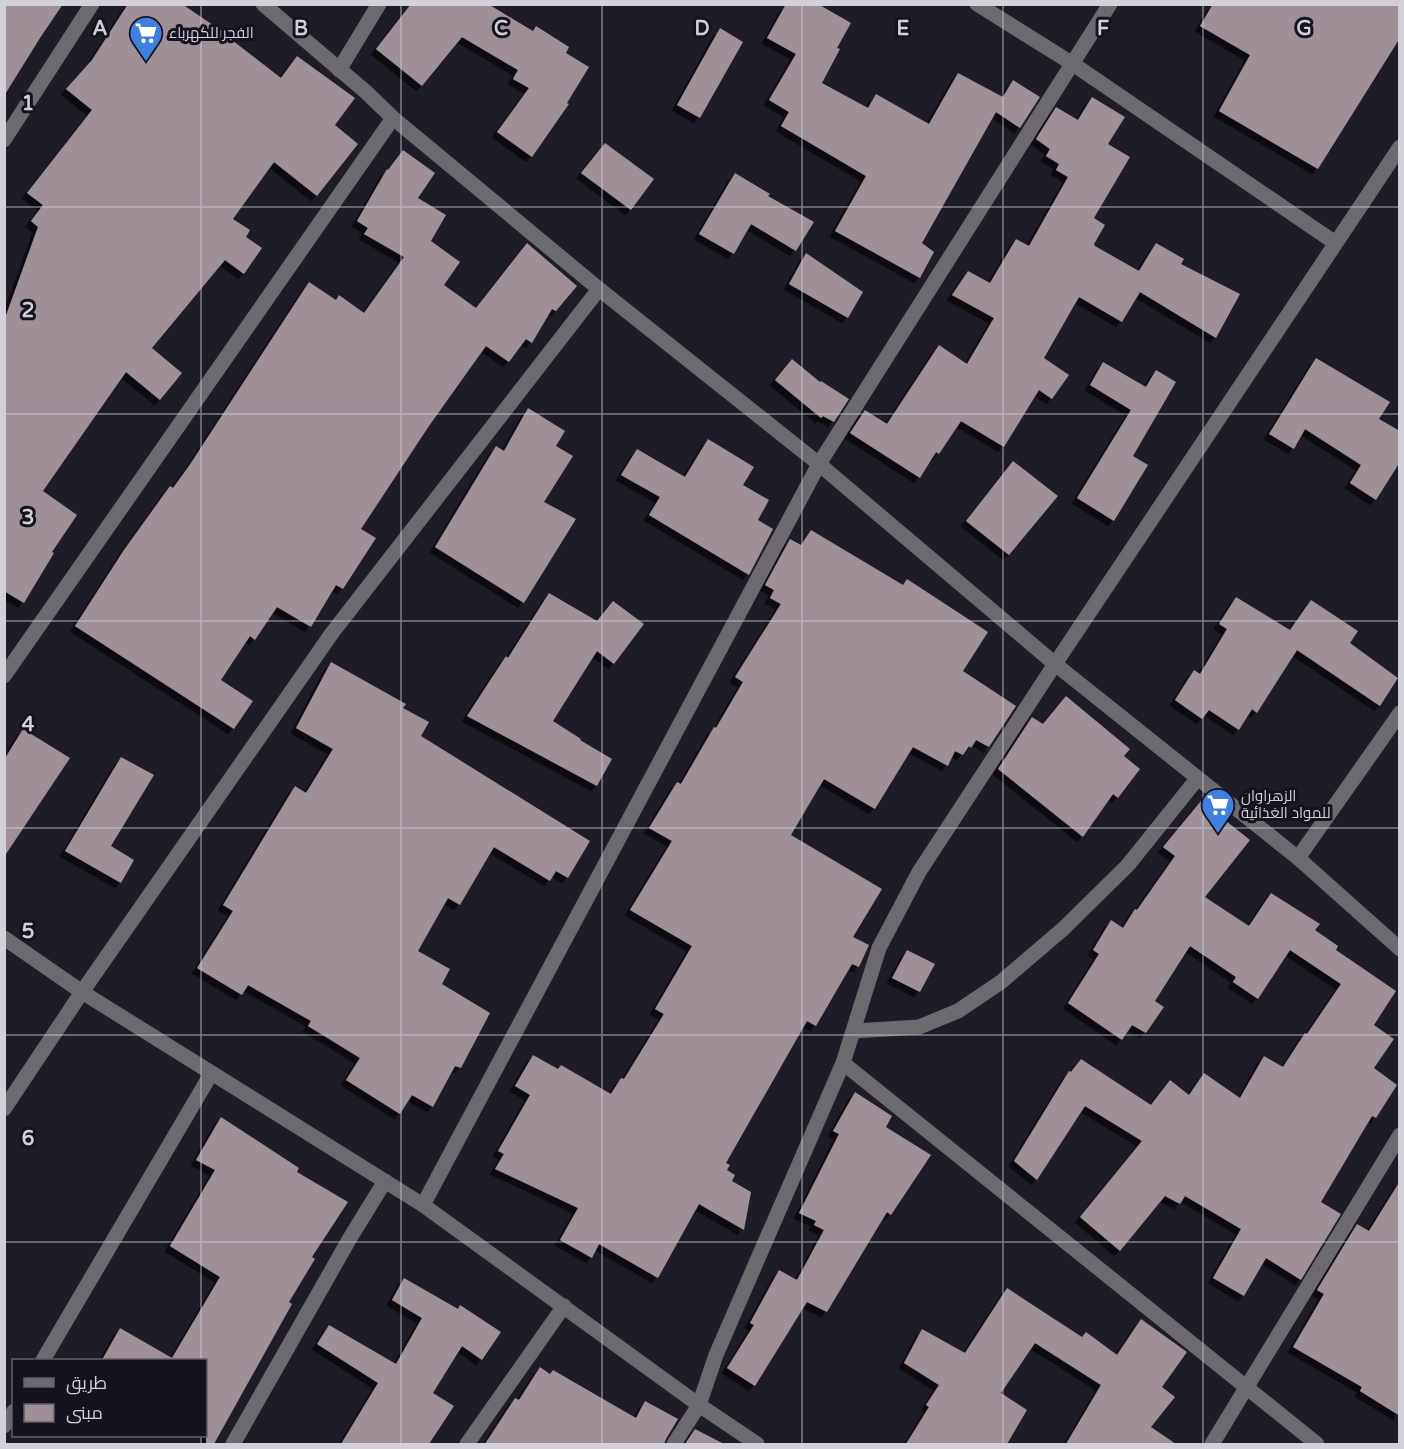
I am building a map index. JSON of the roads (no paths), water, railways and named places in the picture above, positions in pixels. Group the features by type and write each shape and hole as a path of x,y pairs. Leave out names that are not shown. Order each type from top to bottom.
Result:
{"street":[{"path":"4,140 92,4"},
{"path":"263,4 393,118 599,289 819,464 1054,664 1298,858 1400,949"},
{"path":"339,70 379,4"},
{"path":"977,4 1073,64 1334,242"},
{"path":"423,1205 819,464 1110,4"},
{"path":"4,676 393,118"},
{"path":"674,1444 699,1405 716,1355 843,1063 879,948 919,872 1054,664 1334,242 1400,147"},
{"path":"4,1109 82,992 332,633 599,289"},
{"path":"1298,858 1398,719"},
{"path":"854,1031 919,1027 958,1011 1001,982 1064,929 1128,865 1197,779"},
{"path":"4,938 82,992 423,1205 699,1405 757,1444"},
{"path":"843,1063 1317,1444"},
{"path":"44,1359 211,1074"},
{"path":"1212,1444 1395,1154 1400,1135"},
{"path":"233,1444 385,1180"},
{"path":"466,1444 564,1306"}],"place":[{"name":"الفجر للكهرباء","path":"146,62"},
{"name":"الزهراوان للمواد الغذائية","path":"1218,834"}]}
